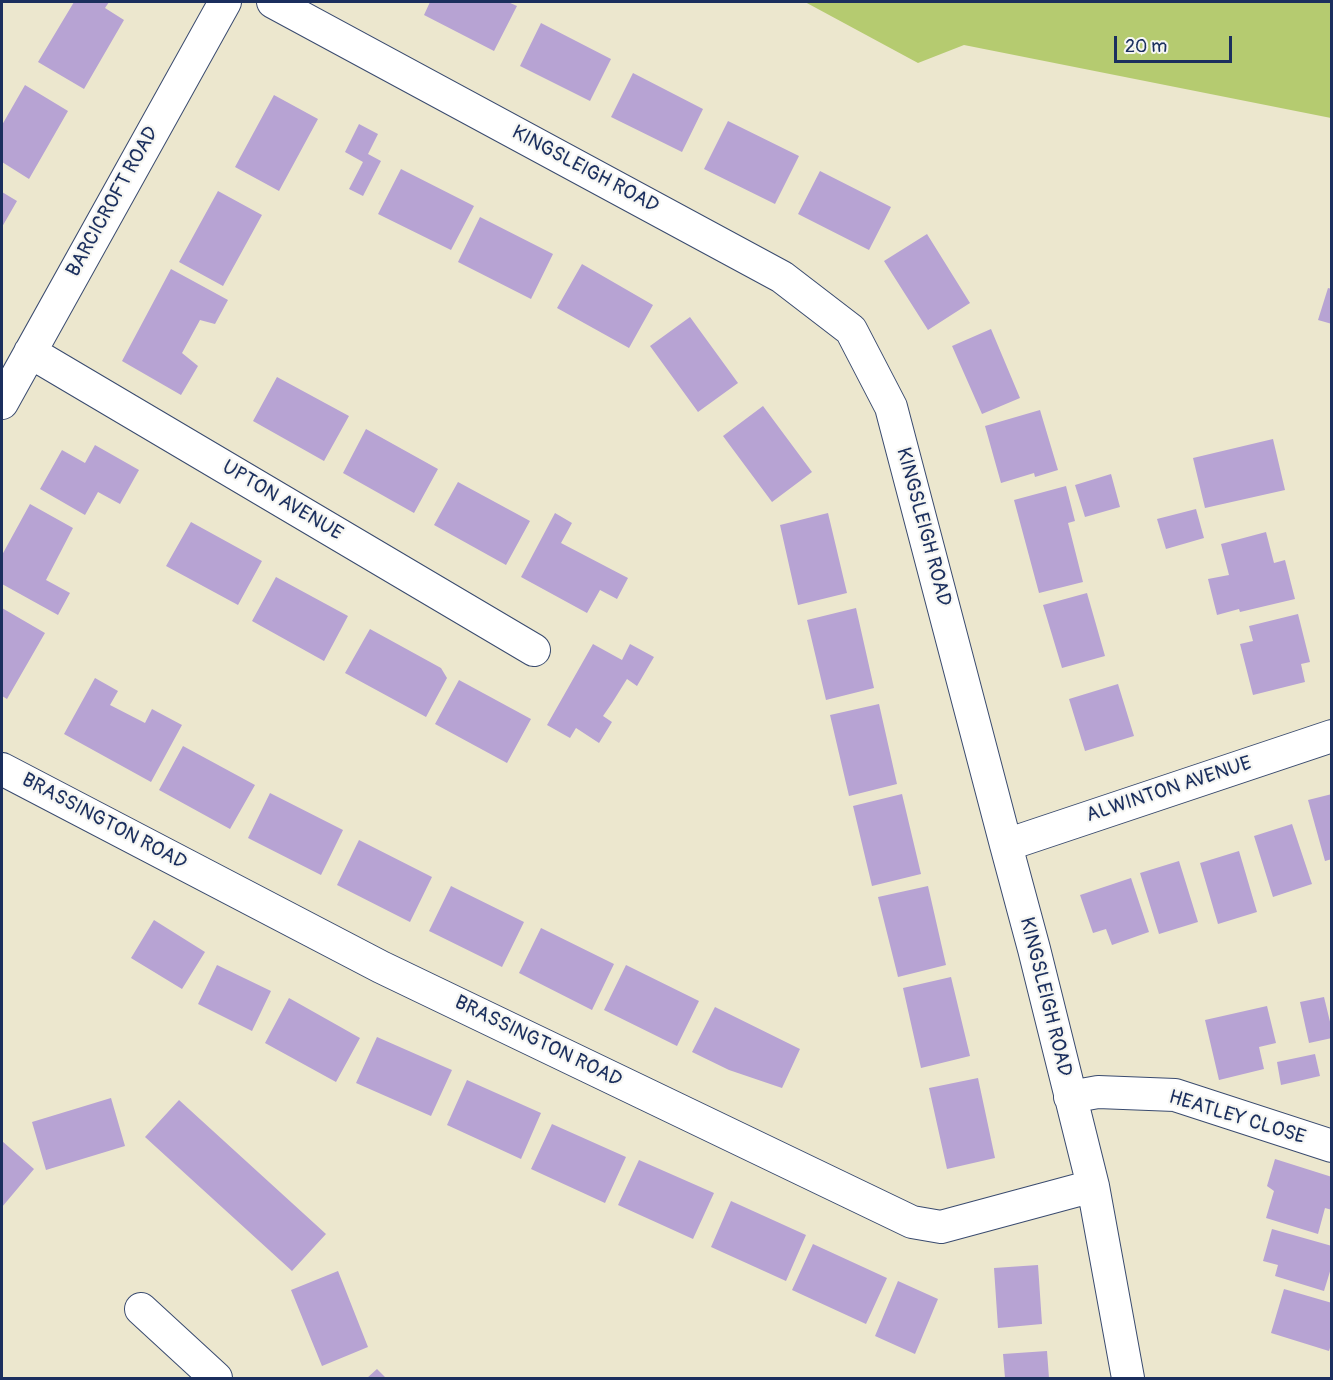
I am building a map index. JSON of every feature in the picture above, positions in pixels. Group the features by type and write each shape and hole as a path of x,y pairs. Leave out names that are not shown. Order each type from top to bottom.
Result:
{"street":[{"name":"BARCICROFT ROAD","path":"2,404 225,2"},
{"name":"KINGSLEIGH ROAD","path":"273,2 782,277 851,330 891,407 1034,949 1093,1186 1128,1378"},
{"name":"UPTON AVENUE","path":"30,352 534,650"},
{"name":"ALWINTON AVENUE","path":"1005,845 1332,736"},
{"name":"BRASSINGTON ROAD","path":"2,769 381,967 912,1222 941,1227 1093,1186"},
{"name":"HEATLEY CLOSE","path":"1070,1097 1098,1092 1175,1095 1332,1146"},
{"path":"141,1309 216,1378"}],"green space":[{"path":"805,2 1331,2 1331,118 964,45 918,63"}],"building":[{"path":"74,2 109,2 105,8 124,20 84,89 38,62"},
{"path":"430,2 508,2 517,6 494,51 424,15"},
{"path":"541,23 611,59 590,101 520,66"},
{"path":"633,73 703,109 682,152 611,117"},
{"path":"25,85 68,111 29,179 2,162 2,125"},
{"path":"274,95 318,119 279,191 235,167"},
{"path":"728,121 799,156 775,204 704,169"},
{"path":"359,124 378,134 368,154 381,161 363,196 349,189 363,162 345,152"},
{"path":"401,169 474,206 451,250 378,214"},
{"path":"820,171 891,207 869,250 798,214"},
{"path":"218,191 262,215 223,286 179,262"},
{"path":"2,192 17,201 2,227"},
{"path":"480,217 553,254 531,299 458,262"},
{"path":"927,234 970,303 928,330 884,261"},
{"path":"582,264 653,305 629,348 557,308"},
{"path":"171,269 228,300 215,324 200,320 182,353 198,366 181,395 122,361"},
{"path":"1328,288 1332,289 1332,324 1318,320"},
{"path":"690,317 738,383 698,412 650,346"},
{"path":"991,329 1020,398 982,414 952,346"},
{"path":"277,377 349,416 324,461 253,421"},
{"path":"763,406 812,472 772,502 723,436"},
{"path":"1040,410 1058,470 1035,477 1034,473 1001,483 985,426"},
{"path":"366,429 438,469 414,513 343,473"},
{"path":"1273,439 1285,490 1205,508 1193,458"},
{"path":"95,445 139,470 120,504 98,492 85,515 40,489 62,450 85,463"},
{"path":"1111,474 1120,507 1085,517 1075,485"},
{"path":"458,482 530,521 506,565 434,525"},
{"path":"1066,486 1075,521 1068,523 1083,582 1039,593 1014,500"},
{"path":"30,504 73,528 46,580 70,593 58,615 2,584 2,555"},
{"path":"1196,509 1204,538 1166,549 1157,519"},
{"path":"555,513 572,523 561,543 628,578 617,599 600,590 587,613 521,577"},
{"path":"828,513 847,593 798,605 780,525"},
{"path":"191,522 262,561 238,605 166,566"},
{"path":"1266,532 1274,563 1285,560 1295,599 1217,615 1208,579 1229,575 1221,544"},
{"path":"276,577 348,616 324,661 252,621"},
{"path":"1087,593 1105,656 1062,668 1043,605"},
{"path":"2,608 45,633 7,699 2,696"},
{"path":"856,608 874,688 826,700 807,620"},
{"path":"1298,614 1310,662 1301,664 1305,682 1253,695 1240,644 1253,641 1249,626"},
{"path":"370,629 441,668 447,678 426,717 345,673"},
{"path":"593,644 622,660 630,644 654,657 637,686 627,679 603,716 612,722 599,743 576,728 570,738 547,725"},
{"path":"95,678 118,691 110,705 145,723 152,709 182,725 151,782 64,734"},
{"path":"459,680 531,719 507,763 435,724"},
{"path":"1118,684 1134,736 1085,751 1069,699"},
{"path":"879,704 897,784 849,796 830,715"},
{"path":"183,746 255,785 230,829 159,790"},
{"path":"270,793 343,830 321,875 248,838"},
{"path":"902,794 921,874 872,886 853,806"},
{"path":"1332,794 1332,859 1325,861 1308,800"},
{"path":"1292,824 1312,884 1273,897 1254,836"},
{"path":"359,840 432,877 410,922 337,885"},
{"path":"1239,851 1257,912 1218,924 1200,863"},
{"path":"1179,861 1198,922 1159,934 1140,873"},
{"path":"1131,878 1149,932 1112,945 1106,929 1093,933 1080,895"},
{"path":"451,886 524,922 502,967 429,931"},
{"path":"928,886 946,965 898,977 878,897"},
{"path":"154,920 205,952 182,989 131,958"},
{"path":"541,928 614,964 592,1010 519,973"},
{"path":"217,965 271,991 252,1031 198,1004"},
{"path":"626,965 699,1001 677,1046 604,1010"},
{"path":"951,977 970,1056 921,1068 903,988"},
{"path":"1324,997 1332,1038 1309,1043 1300,1002"},
{"path":"289,998 360,1038 336,1082 265,1043"},
{"path":"1267,1006 1276,1043 1259,1047 1264,1069 1219,1080 1205,1020"},
{"path":"715,1007 800,1049 782,1088 729,1070 692,1052"},
{"path":"377,1037 452,1070 431,1116 356,1083"},
{"path":"1315,1054 1320,1076 1281,1085 1277,1062"},
{"path":"978,1078 995,1158 947,1169 929,1088"},
{"path":"467,1080 541,1113 521,1159 447,1125"},
{"path":"111,1098 125,1146 46,1170 32,1122"},
{"path":"179,1100 326,1234 292,1271 145,1137"},
{"path":"552,1124 626,1157 605,1203 531,1169"},
{"path":"2,1141 34,1169 2,1207"},
{"path":"1275,1159 1332,1177 1332,1210 1325,1208 1318,1234 1266,1218 1274,1191 1267,1186"},
{"path":"639,1160 714,1193 693,1239 618,1205"},
{"path":"731,1201 806,1235 786,1281 711,1247"},
{"path":"1272,1229 1332,1246 1332,1265 1324,1291 1275,1276 1278,1265 1263,1261"},
{"path":"813,1244 887,1278 866,1324 792,1290"},
{"path":"1038,1265 1042,1324 998,1328 994,1268"},
{"path":"338,1271 368,1347 322,1366 291,1290"},
{"path":"898,1281 938,1299 915,1354 875,1336"},
{"path":"1284,1289 1332,1303 1332,1341 1329,1351 1271,1333"},
{"path":"1047,1351 1049,1378 1005,1378 1003,1354"},
{"path":"377,1369 386,1378 367,1378"}]}
